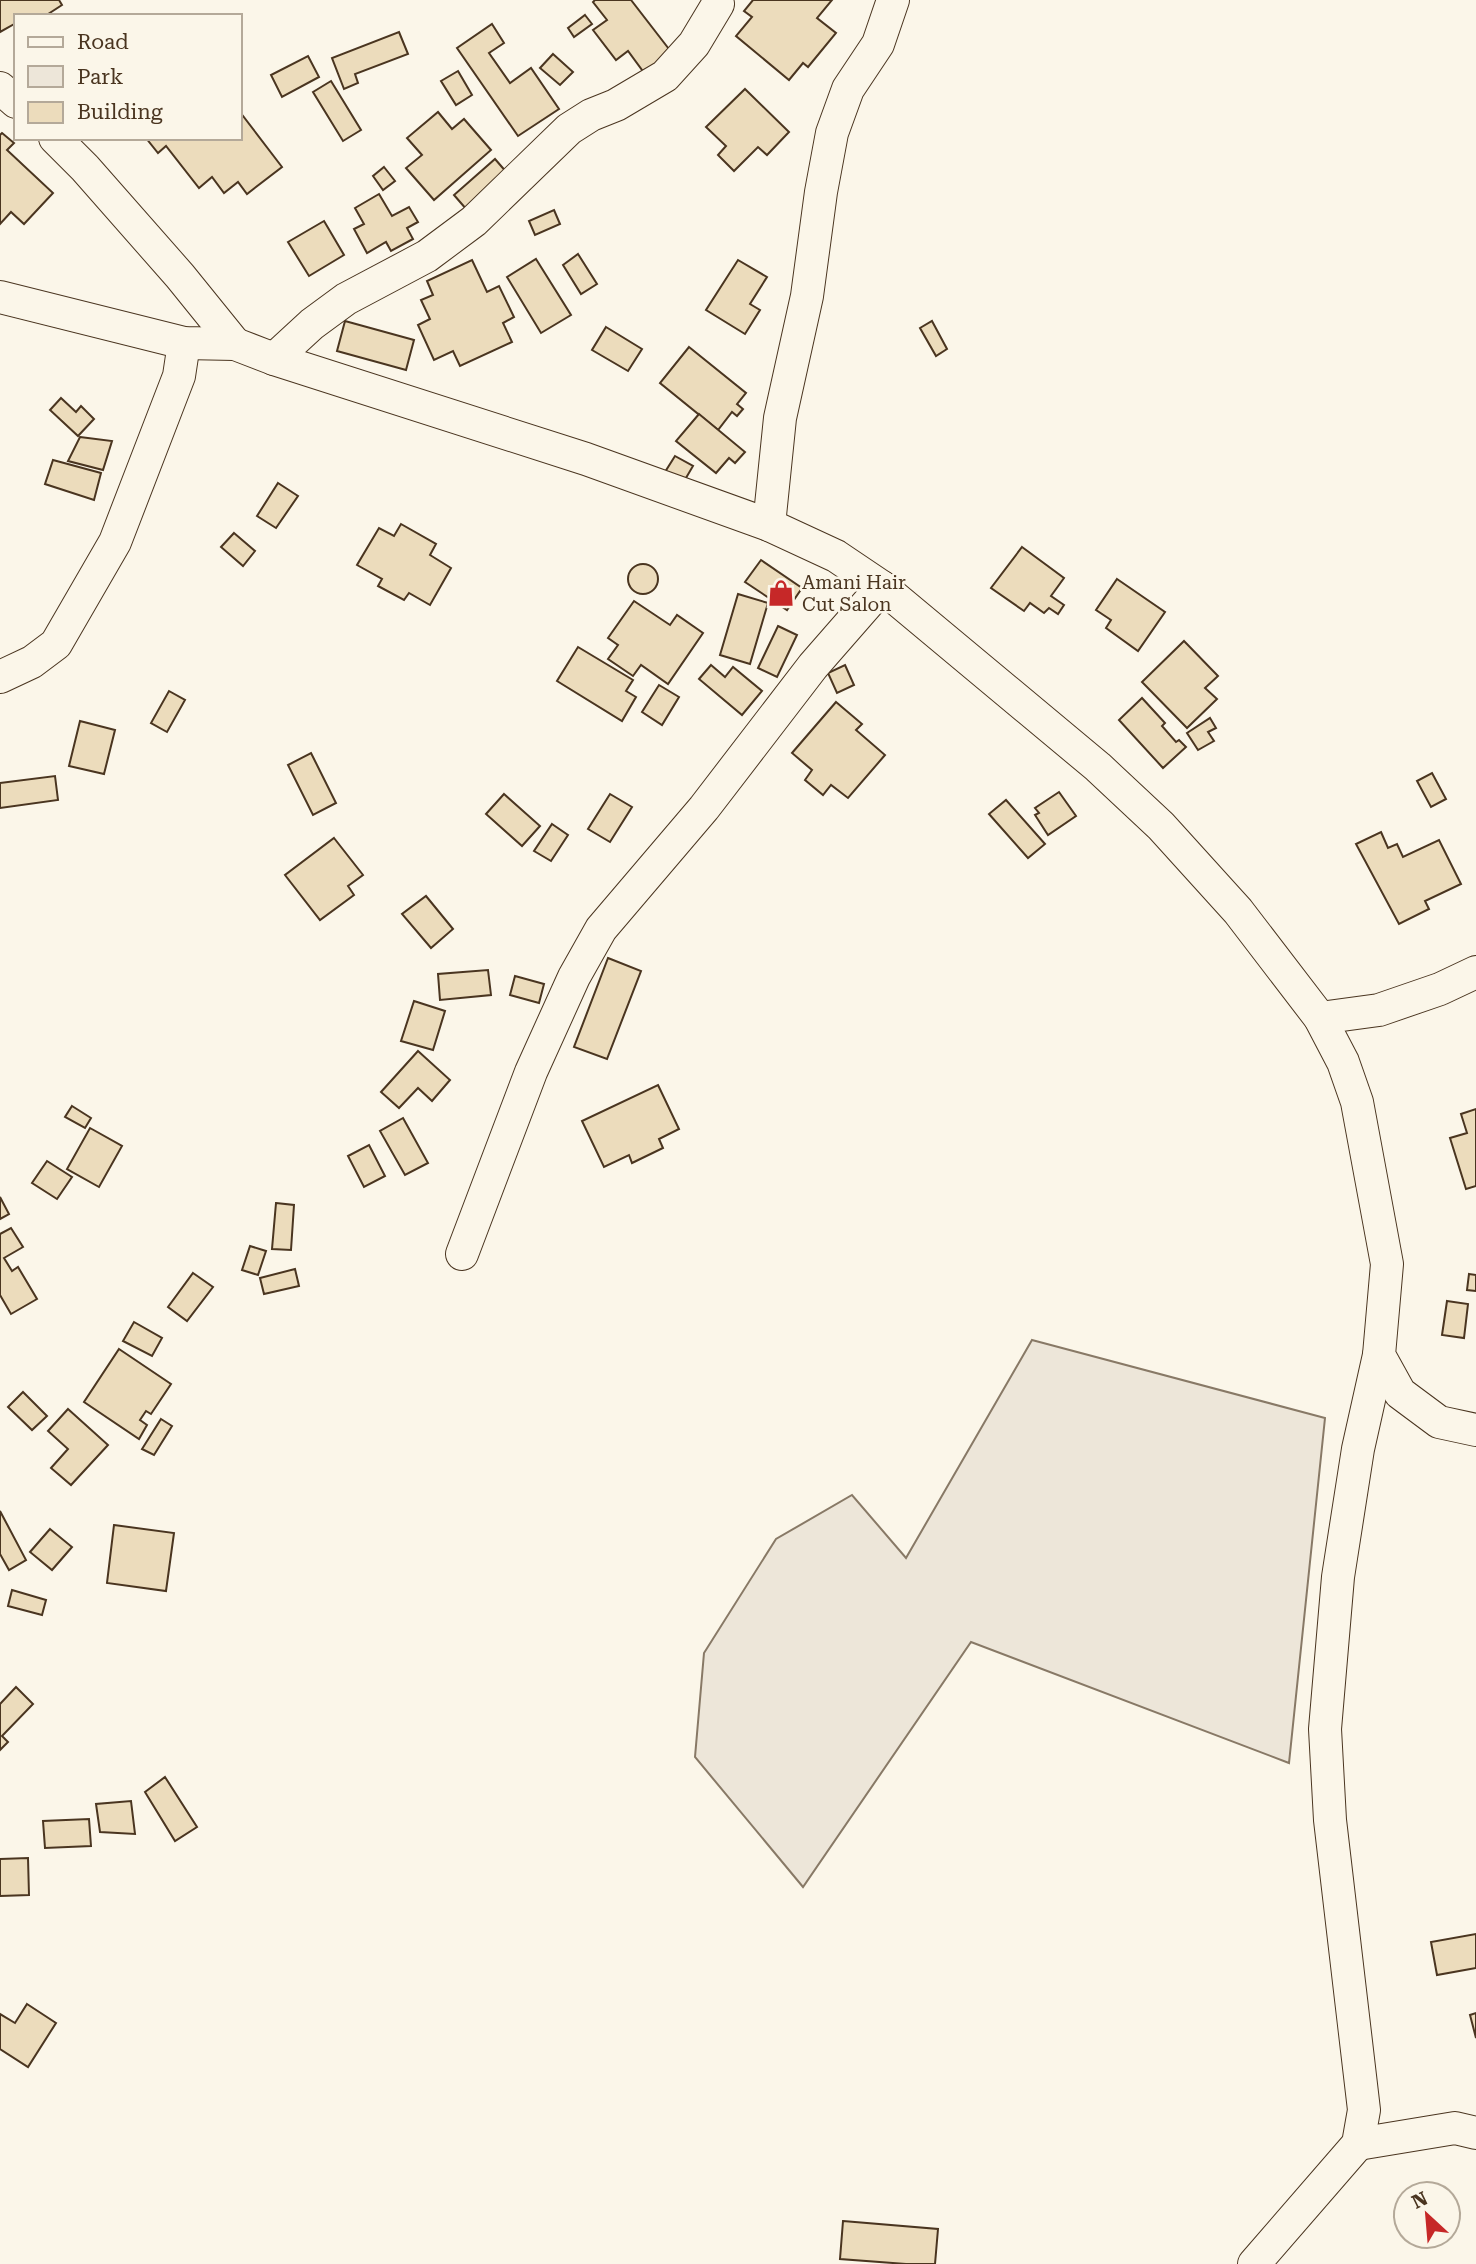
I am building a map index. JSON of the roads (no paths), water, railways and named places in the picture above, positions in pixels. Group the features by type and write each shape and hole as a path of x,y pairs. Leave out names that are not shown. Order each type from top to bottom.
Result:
{"street":[{"path":"769,525 780,418 807,296 832,133 848,89 878,44 893,0"},
{"path":"274,359 312,324 346,299 427,256 474,221 569,129 591,114 616,104 665,76 695,44 718,4"},
{"path":"0,88 14,100"},
{"path":"57,140 180,276 235,344"},
{"path":"0,298 184,343 235,344 274,359 586,459 769,525 836,556 882,587 1098,767 1161,826 1238,911 1320,1018 1343,1062 1357,1102 1387,1264 1379,1355 1357,1449 1338,1577 1325,1729 1330,1821 1364,2110 1358,2144 1254,2264"},
{"path":"0,677 32,662 56,644 115,542 180,376 184,343"},
{"path":"462,1254 531,1072 574,976 601,929 695,818 813,666 882,587"},
{"path":"1320,1018 1379,1010 1440,989 1476,972"},
{"path":"1379,1355 1400,1393 1439,1422 1476,1430"},
{"path":"1358,2144 1455,2128 1476,2133"}],"place":[{"name":"Amani Hair Cut Salon","path":"781,593"}]}
